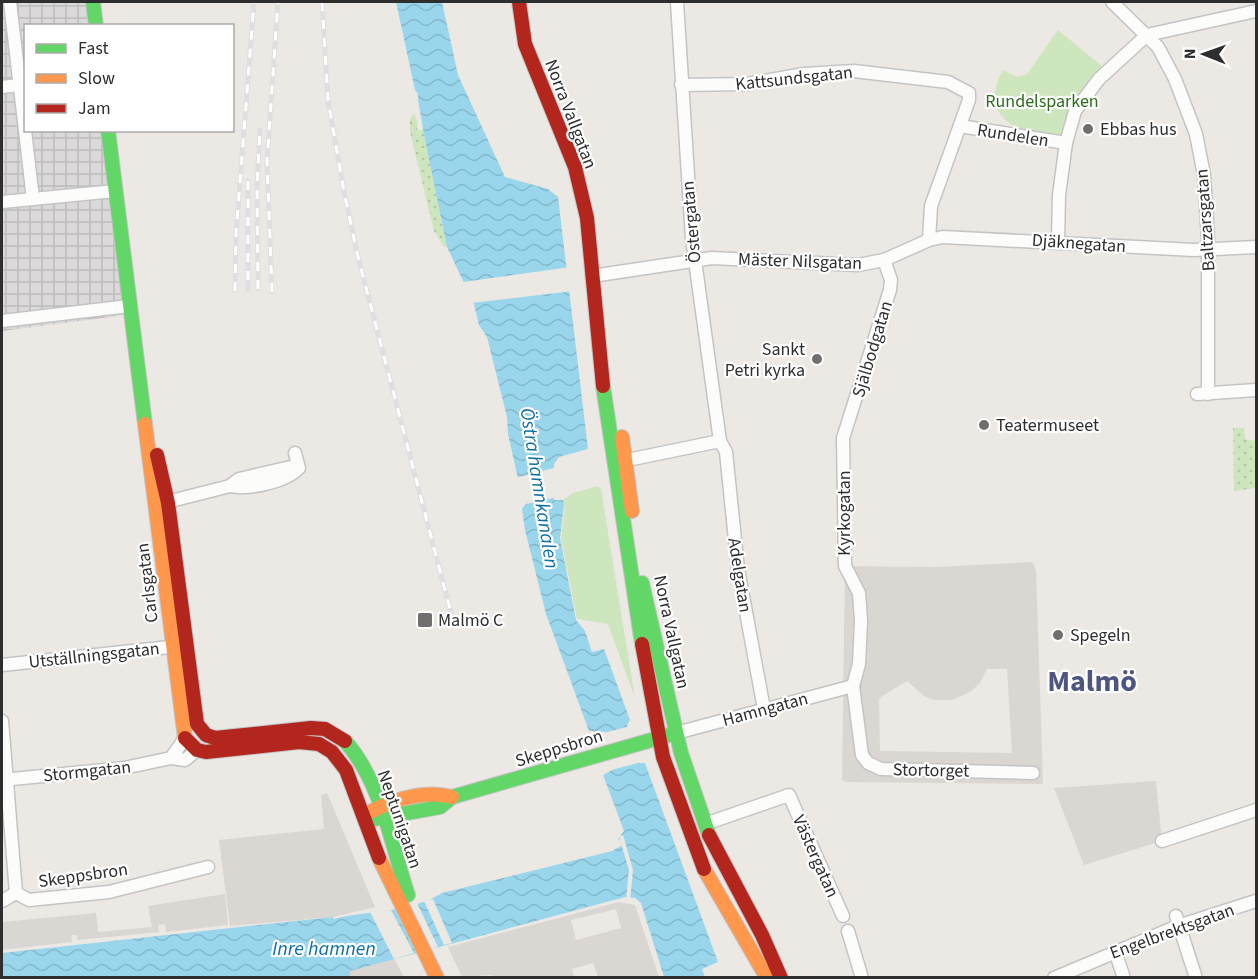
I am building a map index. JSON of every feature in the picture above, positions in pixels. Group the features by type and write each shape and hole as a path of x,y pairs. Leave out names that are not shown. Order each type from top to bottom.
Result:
{"street":[{"path":"10,2 24,121"},
{"path":"93,2 96,24"},
{"name":"Norra Vallgatan","path":"519,2 525,44 535,75 574,167 587,218 592,276 606,318 619,461 658,738 699,860 767,978"},
{"name":"Östergatan","path":"677,2 694,261 720,441"},
{"name":"Baltzarsgatan","path":"1112,2 1158,47 1175,79 1196,134 1204,174 1208,249 1202,394 1257,390"},
{"path":"1058,242 1059,195 1066,143 1076,111 1099,79 1147,35 1257,11"},
{"name":"Kattsundsgatan","path":"681,85 747,84 826,72 877,72 948,82 969,93 969,100 960,126"},
{"path":"2,87 20,86"},
{"path":"925,242 931,206 960,126"},
{"name":"Rundelen","path":"960,126 1066,143"},
{"path":"25,132 33,199"},
{"name":"Carlsgatan","path":"108,132 129,306 145,416 162,503 190,744"},
{"path":"2,202 115,191"},
{"name":"Djäknegatan","path":"904,251 925,242 958,237 1208,249 1257,247"},
{"name":"Mäster Nilsgatan","path":"592,276 694,261 745,259 858,265 884,260 904,251"},
{"name":"Själbodgatan","path":"843,438 890,290 889,272 884,260"},
{"path":"2,321 129,306"},
{"name":"Kyrkogatan","path":"843,438 844,566 859,593 861,621"},
{"path":"619,461 720,441"},
{"name":"Adelgatan","path":"720,441 726,452 738,568 764,710"},
{"path":"162,503 231,486 239,479 295,459"},
{"name":"Norra Vallgatan","path":"619,461 642,584 676,733 713,846 762,935 781,978"},
{"name":"Stortorget","path":"861,621 859,664 853,686 860,722 860,751 868,763 882,769 1034,773"},
{"name":"Carlsgatan","path":"179,646 197,724 206,735"},
{"name":"Utställningsgatan","path":"2,665 179,646"},
{"name":"Hamngatan","path":"676,733 853,686"},
{"path":"2,721 3,780 16,893"},
{"name":"Neptunigatan","path":"206,735 225,737 305,728 332,731 349,743 383,812 407,905"},
{"name":"Skeppsbron","path":"364,818 383,812 440,807 452,797 595,754 676,733"},
{"name":"Neptunigatan","path":"190,744 227,750 299,742 324,745 346,770 364,818 407,905 437,978"},
{"name":"Stormgatan","path":"3,780 124,768 171,758 185,760 190,744"},
{"name":"Västergatan","path":"705,824 789,795 843,916"},
{"path":"1162,842 1257,810"},
{"name":"Skeppsbron","path":"2,901 16,893 29,900 109,892 208,867"},
{"name":"Engelbrektsgatan","path":"1054,978 1177,921 1257,901"},
{"path":"1177,921 1196,978"},
{"path":"848,930 862,978"},
{"name":"Neptunigatan","path":"427,950 446,978"},
{"path":"1115,951 1124,978"}],"shaded area":[{"path":"2,2 94,2 97,24 24,24 24,132 107,132 126,315 2,331"},
{"path":"1032,562 1036,570 1043,784 846,782 842,780 845,566 937,567","holes":["987,669 1007,669 1012,753 880,751 879,698 907,681 924,696 934,700 952,700 970,692 980,683"]},
{"path":"1156,781 1162,841 1084,865 1054,788"},
{"path":"327,793 375,907 333,917 230,926 219,840 324,829 321,795"},
{"path":"225,894 228,925 166,932 165,924 158,925 159,932 78,940 77,935 71,935 72,942 2,950 2,922 96,913 98,932 152,927 148,906"},
{"path":"619,902 635,905 659,977 598,977 593,963 572,969 574,977 493,978 491,975 462,977 448,947","holes":["616,909 621,928 576,940 571,920"]},
{"path":"394,959 404,977 350,977 349,971"}],"green space":[{"name":"Rundelsparken","path":"1058,30 1103,67 1066,135 1024,130 1010,123 998,111 995,95 999,78 1003,70 1017,77 1027,74"},
{"path":"414,113 418,124 417,130 423,130 447,247 444,247 434,231 410,132 410,119"},
{"path":"1233,428 1244,428 1245,439 1256,441 1256,488 1234,491"},
{"path":"598,486 601,489 635,698 608,624 577,619 561,539 565,506 563,500 573,493"}],"water":[{"path":"396,2 442,2 458,75 505,177 548,189 558,197 588,449 559,457 554,464 554,500 563,500 564,505 560,538 576,620 585,631 592,652 604,649 630,720 627,725 638,763 645,763 718,962 702,969 705,977 664,977 641,903 635,898 625,897 350,971 350,977 2,977 2,953 333,917 333,919 403,908 442,893 612,851 624,844 618,839 624,831 603,775 614,769 605,732 589,731 546,614 525,530 507,417 487,337 479,325 474,304 447,247 418,94 415,90"}],"pier":[{"path":"570,267 573,291 471,303 463,282"},
{"path":"557,467 557,497 526,504 520,511 515,478"},
{"path":"630,726 642,762 603,772 611,768 603,734 600,734"},
{"path":"623,835 633,870 630,901 626,900 629,870 619,837"},
{"path":"433,899 452,943 444,945 424,901"},
{"path":"417,903 438,947 417,953 396,909"},
{"path":"391,910 414,953 394,959 370,912"}],"railway":[{"path":"235,291 236,234 254,2"},
{"path":"272,292 267,161 278,2"},
{"path":"322,2 328,100 344,192 358,257 451,613"},
{"path":"258,289 257,186 260,130"},
{"path":"248,181 248,289"}],"traffic: fast":[{"path":"93,2 96,24"},
{"path":"108,132 145,424"},
{"path":"603,386 642,644"},
{"path":"642,583 681,753 709,835"},
{"path":"374,819 440,807 452,797 669,735"},
{"path":"345,741 358,758 377,795 408,895"}],"traffic: slow":[{"path":"145,424 185,738"},
{"path":"622,437 632,511"},
{"path":"372,811 421,795 452,797"},
{"path":"379,858 437,978"},
{"path":"704,869 767,978"}],"traffic: jam":[{"path":"519,2 525,44 575,167 587,218 603,386"},
{"path":"157,455 168,503 197,724 206,735 215,738 311,728 325,729 345,741"},
{"path":"642,644 663,757 704,869"},
{"path":"185,738 197,750 206,752 299,742 319,744 332,752 346,770 379,858"},
{"path":"709,835 762,935 781,978"}],"place":[{"name":"Ebbas hus","path":"1088,129"},
{"name":"Sankt Petri kyrka","path":"817,359"},
{"name":"Teatermuseet","path":"984,425"},
{"name":"Malmö C","path":"425,620"},
{"name":"Spegeln","path":"1058,635"}],"district":[{"name":"Malmö","path":"1092,681"}],"water label":[{"name":"Östra hamnkanalen","path":"540,488"},
{"name":"Inre hamnen","path":"324,948"}]}
